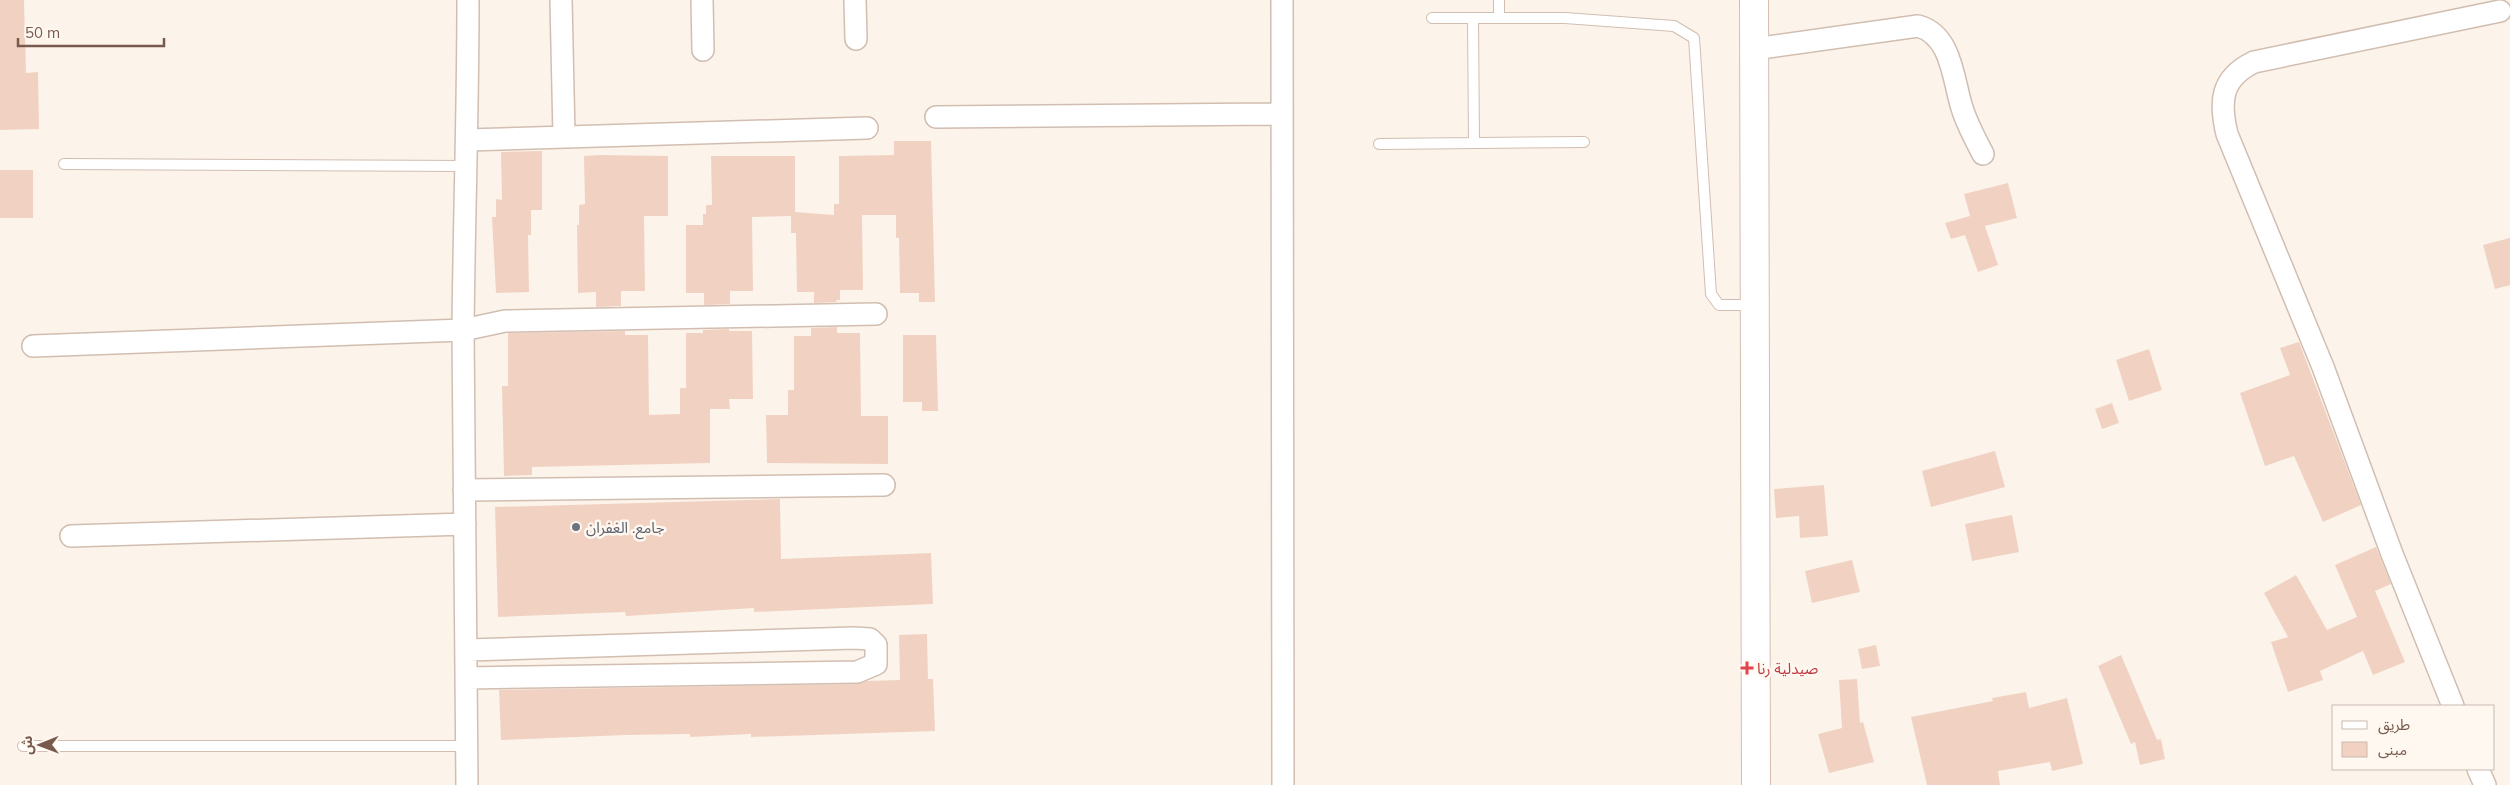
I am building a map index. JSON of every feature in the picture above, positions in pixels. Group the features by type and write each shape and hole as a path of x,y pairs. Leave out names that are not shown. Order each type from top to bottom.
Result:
{"street":[{"path":"467,785 466,678 468,650 463,330 468,140 468,0"},
{"path":"561,0 564,136"},
{"path":"702,0 703,50"},
{"path":"855,0 856,39"},
{"path":"1282,0 1283,785"},
{"path":"1754,0 1756,785"},
{"path":"2453,705 2392,554 2323,368 2227,134 2222,117 2223,99 2229,81 2239,70 2254,62 2502,10"},
{"path":"1754,50 1918,26 1928,29 1938,38 1946,50 1962,109 1983,154"},
{"path":"936,117 1282,114"},
{"path":"468,140 867,128"},
{"path":"33,346 463,330 505,321 876,314"},
{"path":"464,490 884,485"},
{"path":"71,536 465,524"},
{"path":"466,678 857,672 876,664 876,645 870,639 854,638 468,650"},
{"path":"2478,770 2485,785"}],"lane":[{"path":"1499,0 1499,18"},
{"path":"1432,18 1566,18 1674,26 1694,38 1711,294 1719,305 1755,305"},
{"path":"1472,18 1474,142"},
{"path":"1379,144 1584,142"},
{"path":"64,164 467,166"},
{"path":"23,746 467,746"}],"building":[{"path":"0,0 24,0 26,73 38,72 39,129 0,130"},
{"path":"894,141 931,141 935,302 919,302 919,293 900,293 899,238 896,238 896,215 862,215 863,290 840,290 840,300 836,300 837,302 814,303 814,292 797,292 796,233 791,233 791,216 752,217 753,291 730,291 730,304 704,305 704,293 686,293 686,225 703,225 703,214 706,214 706,205 712,205 711,156 795,156 795,212 834,215 834,204 839,204 839,156 894,155"},
{"path":"542,151 542,210 531,210 531,235 528,235 529,292 496,293 492,217 496,217 496,199 502,200 501,152"},
{"path":"584,156 668,156 668,216 644,216 645,291 621,291 621,306 596,307 596,292 578,293 577,225 579,225 579,205 585,204"},
{"path":"0,170 33,170 33,218 0,218"},
{"path":"2008,183 2017,218 1985,226 1998,265 1978,272 1965,235 1951,239 1945,223 1970,216 1964,194"},
{"path":"2510,238 2510,285 2495,289 2483,245"},
{"path":"837,327 837,333 860,333 861,416 888,416 888,464 767,463 766,415 788,415 788,390 794,390 794,336 811,336 811,328"},
{"path":"729,329 729,331 752,331 753,399 729,399 730,409 710,409 710,463 532,467 532,475 504,476 502,386 508,386 508,333 625,331 625,335 648,335 649,415 680,414 680,388 686,388 686,333 703,333 703,330"},
{"path":"903,335 936,335 938,411 922,411 922,402 903,402"},
{"path":"2299,342 2361,505 2323,522 2294,456 2265,466 2240,393 2290,375 2280,348"},
{"path":"2149,349 2162,390 2129,401 2116,360"},
{"path":"2112,403 2119,423 2102,429 2095,409"},
{"path":"1995,451 2005,487 1931,507 1922,471"},
{"path":"1824,485 1828,536 1800,538 1799,516 1776,518 1774,489"},
{"path":"780,499 781,559 931,553 933,604 754,612 754,608 626,616 625,612 498,617 495,507"},
{"path":"2012,515 2019,552 1972,561 1965,524"},
{"path":"2376,547 2391,584 2375,591 2405,662 2373,675 2363,651 2320,671 2323,680 2288,692 2271,642 2288,637 2264,593 2296,575 2327,630 2357,617 2335,565"},
{"path":"1852,560 1860,592 1812,603 1805,571"},
{"path":"927,634 928,679 933,679 935,731 751,737 751,734 690,737 690,734 626,735 501,740 499,690 857,684 867,681 900,680 899,635"},
{"path":"1876,645 1880,666 1862,669 1858,649"},
{"path":"2121,655 2157,740 2161,739 2165,759 2140,765 2135,742 2131,744 2098,666"},
{"path":"1857,679 1860,723 1863,722 1874,762 1829,773 1818,734 1842,728 1839,680"},
{"path":"2026,692 2029,708 2067,698 2083,764 2052,771 2050,762 1998,771 2000,785 1927,785 1911,717 1993,701 1992,698"}],"place":[{"name":"جامع. الغفران","path":"576,527"},
{"name":"صيدلية رنا","path":"1747,668"}]}
